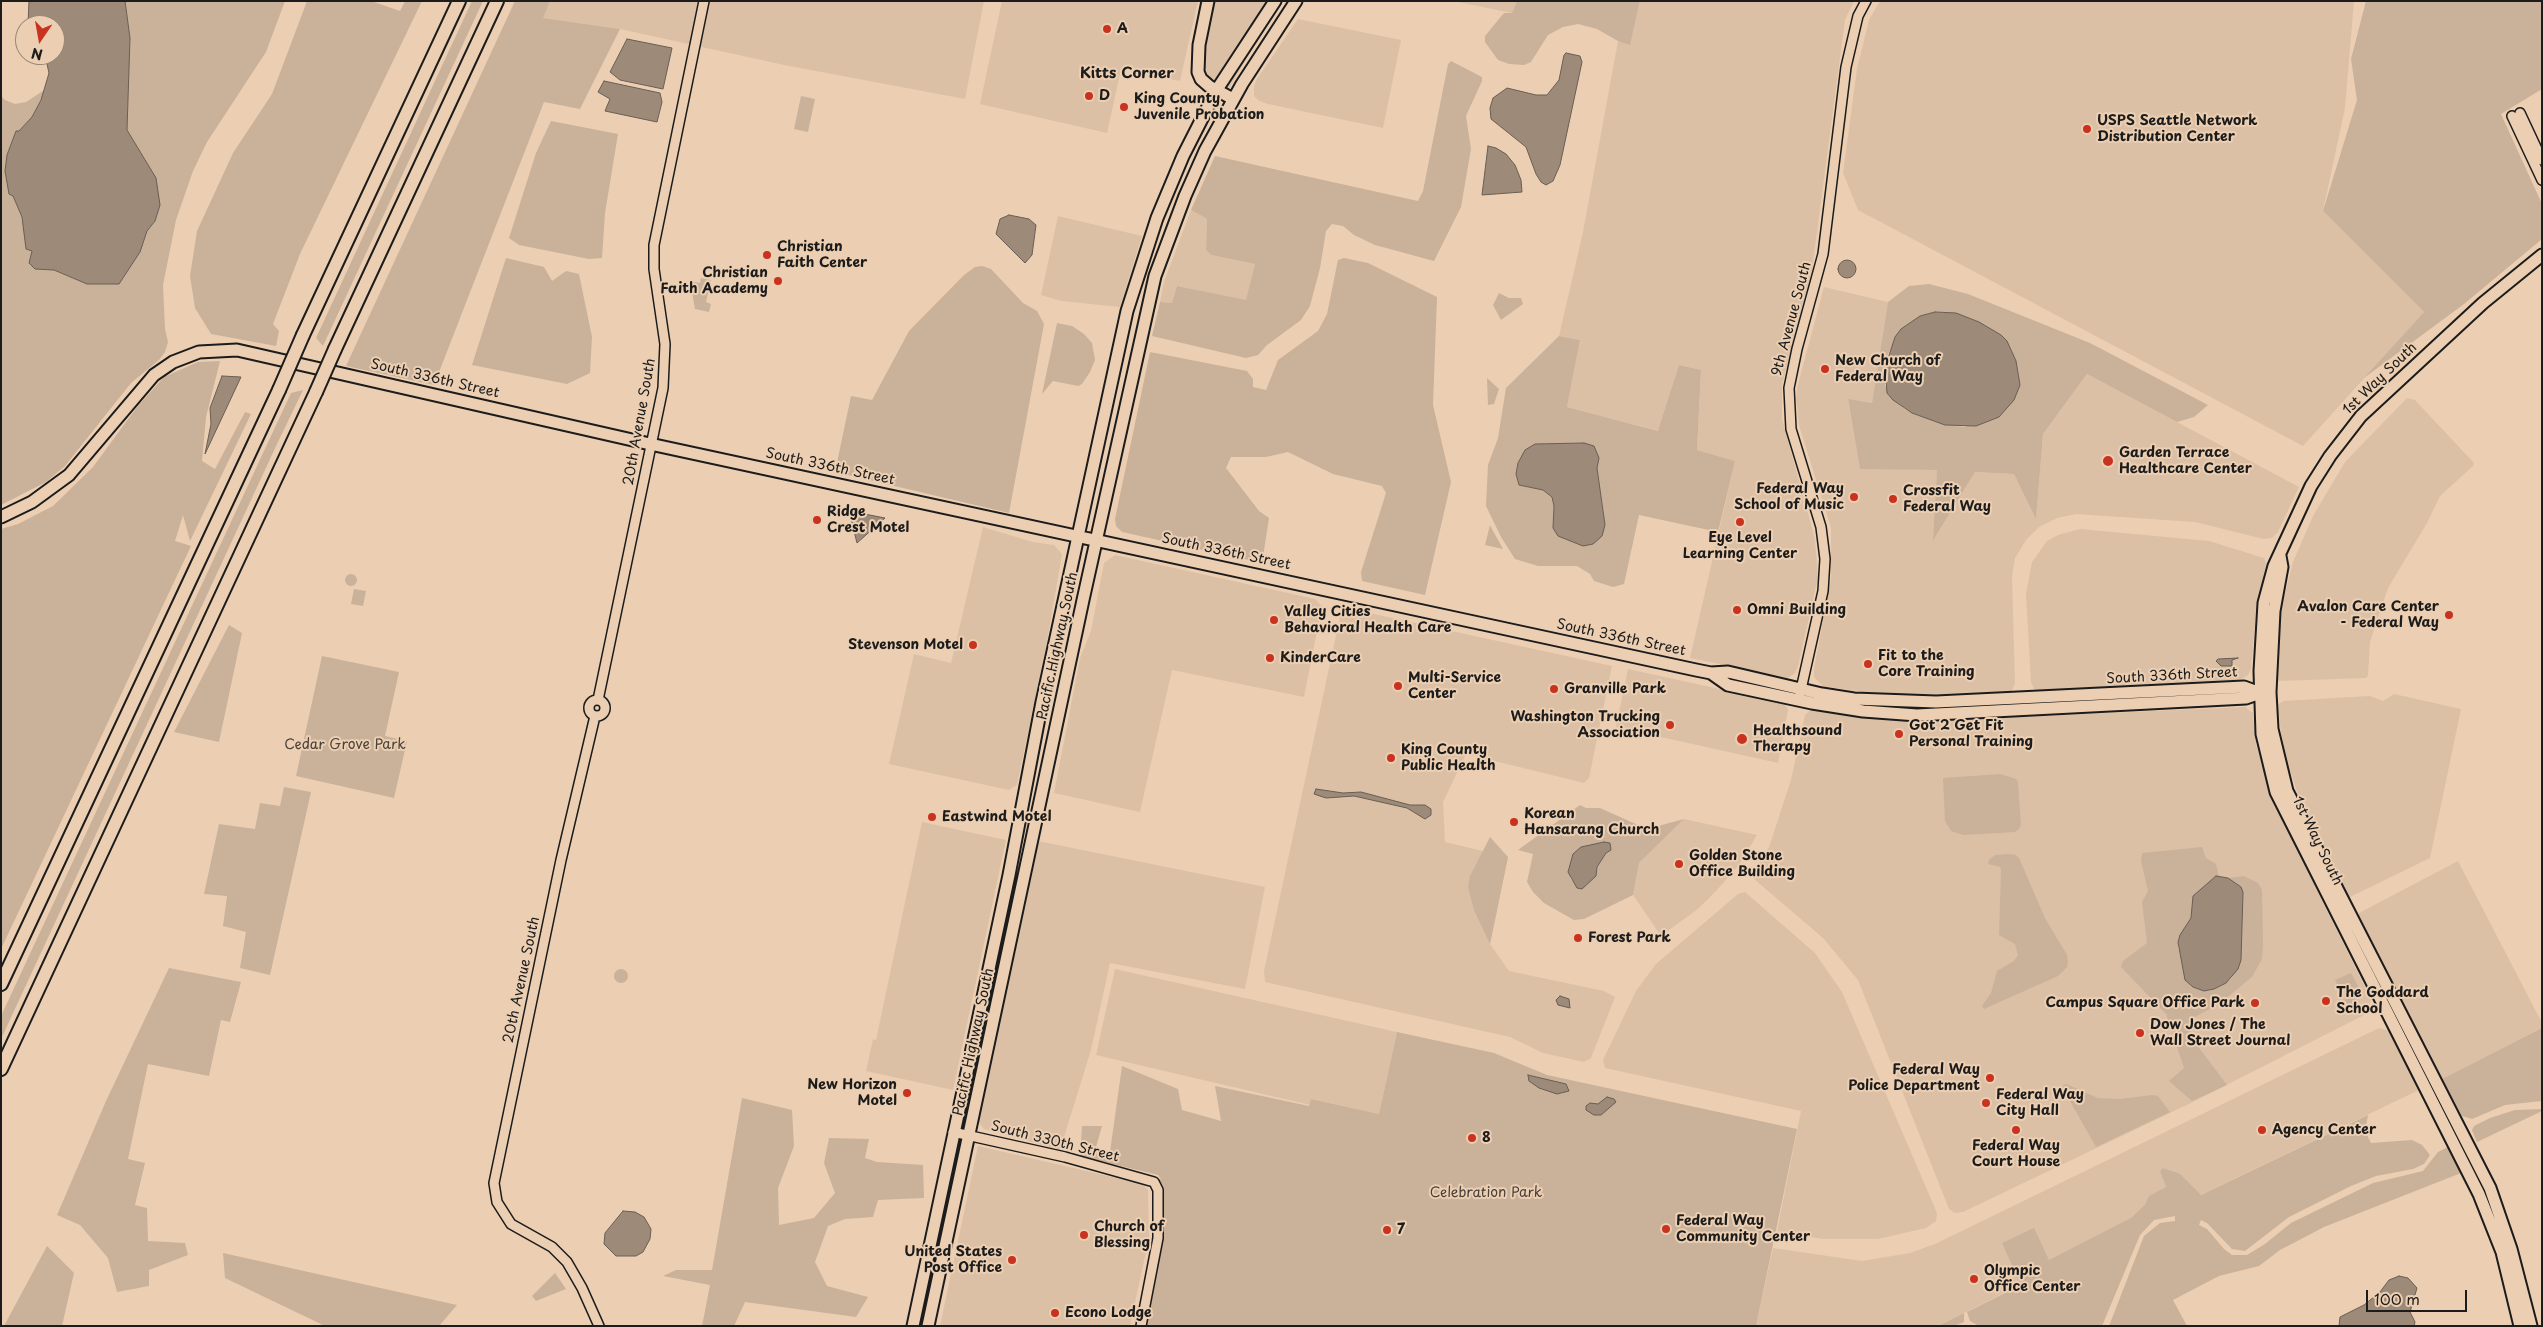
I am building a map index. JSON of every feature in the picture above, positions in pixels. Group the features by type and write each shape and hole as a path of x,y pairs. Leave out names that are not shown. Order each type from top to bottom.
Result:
{"highway":[{"path":"1,984 458,1"},
{"path":"1,1068 497,1"}],"main road":[{"path":"1208,1 1197,67 1202,79 1216,91 1233,99"},
{"name":"Pacific Highway South","path":"912,1326 1012,862 1078,536 1127,311 1168,188 1216,91 1275,1"},
{"name":"Pacific Highway South","path":"928,1326 1146,308 1163,250 1205,152 1233,99 1296,1"},
{"name":"1st Way South","path":"2447,1114 2386,1012 2276,792 2262,734 2260,692 2264,603 2274,566 2311,486 2330,456 2356,422 2483,302 2542,255"},
{"path":"1127,311 1136,313 1130,348 1130,385"},
{"name":"South 336th Street","path":"1,517 32,502 68,475 154,375 186,356 212,350 254,353 650,444 1711,673 1728,685 1799,695 1863,711 1946,715 2246,698 2260,692"},
{"name":"1st Way South","path":"2280,556 2282,567 2274,611 2270,692 2272,729 2287,791 2447,1114"},
{"path":"1022,890 1024,846 1030,812 1028,806 1024,803"},
{"path":"1012,862 1012,895 1005,932 1012,938"},
{"path":"2447,1114 2490,1188 2506,1251 2520,1326"},
{"path":"2506,1251 2531,1326"}],"street":[{"name":"20th Avenue South","path":"599,1326 567,1262 552,1247 514,1227 502,1214 495,1196 494,1176 561,860 595,716 589,710 589,704 593,700 598,700 650,455 650,444 665,372 664,331 654,269 654,245 704,1"},
{"name":"9th Avenue South","path":"1799,695 1823,591 1825,559 1821,527 1791,429 1789,388 1795,354 1823,254 1843,88 1851,42 1858,16 1866,1"},
{"path":"2542,160 2516,115 2542,180"},
{"name":"South 330th Street","path":"954,1132 1150,1179 1158,1190 1158,1238 1140,1326"}],"shaded area":[{"path":"29,1 125,1 130,38 127,130 156,178 160,205 155,221 147,231 140,252 119,284 87,284 54,270 35,269 29,263 32,251 26,249 22,217 13,196 9,194 5,171 7,155 16,131 19,131 32,117 41,100 49,73 47,65 65,65 65,15 28,15"},
{"path":"550,1 984,1 965,99 784,65 620,29 542,18"},
{"path":"1002,1 1198,1 1180,81 1121,69 1107,133 980,104"},
{"path":"1208,1 1284,1 1253,47 1226,94 1203,79 1199,45"},
{"path":"1453,1 1517,1 1512,13"},
{"path":"1640,1 1854,1 1845,20 1812,270 1782,385 1782,419 1815,539 1818,578 1798,666 1795,673 1788,678 1690,658 1735,461 1697,450 1701,370 1679,365 1659,431 1567,407 1580,340 1559,336 1583,232 1618,41 1630,44"},
{"name":"USPS Seattle Network Distribution Center","path":"1880,1 2354,1 2345,108 2323,211 2424,312 2303,446 1858,210 1843,173 1857,69 1869,20"},
{"path":"1298,19 1401,40 1383,128 1268,104 1259,101 1254,96 1254,86 1257,79"},
{"path":"627,39 672,48 663,89 620,80 610,72"},
{"path":"1566,53 1580,56 1582,62 1560,165 1553,181 1546,185 1541,182 1536,174 1526,147 1491,119 1490,108 1493,98 1507,88 1536,95 1547,95 1559,80"},
{"path":"604,81 660,93 662,102 657,122 605,111 610,99 598,92"},
{"path":"1488,146 1506,154 1515,165 1521,180 1522,192 1482,195"},
{"path":"1191,210 1207,219 1206,250 1211,255 1255,264 1246,301 1177,286 1172,303 1160,302 1164,282"},
{"path":"1009,215 1029,219 1036,225 1032,255 1025,263 996,234 1000,219"},
{"path":"1058,216 1142,236 1120,307 1061,301 1041,295"},
{"path":"1847,260 1853,263 1856,269 1853,275 1847,278 1841,275 1838,269 1841,263"},
{"path":"1824,287 1888,302 1872,403 1848,400 1860,468 1937,470 1934,540 1975,472 2014,474 2036,518 2043,434 2087,374 2299,487 2278,532 2272,538 2263,539 2195,522 2076,514 2057,518 2039,527 2026,540 2015,558 2012,577 2015,683 2012,691 1972,695 1926,696 1863,692 1823,686 1814,677 1814,669 1831,578 1831,528 1799,425 1796,399 1797,388"},
{"path":"1935,312 1956,313 1979,322 2001,335 2007,341 2016,361 2020,385 2014,400 1999,417 1976,426 1945,425 1912,413 1893,400 1887,393 1885,368 1895,337 1901,329 1920,316"},
{"path":"222,376 241,377 205,454 211,424 210,408"},
{"path":"2407,398 2415,400 2474,463 2473,466 2440,496 2427,523 2388,588 2370,642 2368,676 2366,678 2279,681 2276,676 2281,610 2293,562 2313,516 2345,462"},
{"path":"1584,443 1594,446 1599,458 1597,468 1605,525 1602,536 1593,544 1583,546 1558,536 1553,528 1554,506 1552,497 1543,490 1519,485 1516,474 1518,463 1525,450 1535,444"},
{"path":"849,511 885,518 857,543"},
{"path":"983,527 1033,542 1054,545 1062,554 1048,636 1017,785 1009,790 889,764 914,654 951,663"},
{"path":"2080,529 2209,541 2264,558 2267,565 2256,612 2251,669 2248,675 2239,681 2041,691 2034,689 2031,682 2026,594 2032,562 2047,541 2058,535"},
{"path":"1115,555 1315,599 1322,606 1304,697 1172,670 1140,812 1054,793 1080,658 1091,631 1104,563"},
{"path":"1351,609 1612,666 1589,778 1584,783 1466,754 1443,802 1445,842 1508,857 1490,944 1509,971 1604,991 1615,997 1591,1058 1584,1062 1543,1053 1510,1037 1265,982 1264,971 1340,617"},
{"path":"2238,658 2232,660 2232,666 2221,666 2216,661 2218,659"},
{"path":"1628,669 1784,703 1788,710 1778,763 1616,727"},
{"path":"2394,694 2461,709 2430,858 2350,897 2345,893 2302,807 2288,764 2281,733 2278,705 2283,701 2370,696 2383,701"},
{"path":"2245,707 2253,713 2256,744 2274,804 2371,999 2368,1013 2197,1100 1963,1212 1955,1213 1949,1209 1858,980 1823,938 1754,879 1755,870 1769,847 1791,780 1805,715 1811,709 1924,721"},
{"path":"1316,789 1343,793 1361,792 1410,805 1425,805 1431,809 1431,815 1425,819 1407,808 1354,796 1326,798 1314,794"},
{"path":"1684,819 1757,835 1739,865 1716,891 1699,908 1661,936 1633,895 1639,863"},
{"path":"922,822 1006,840 953,1090 866,1071 873,1039 876,1040"},
{"path":"1033,840 1265,887 1245,989 1110,963 1091,1050 1060,1150 984,1129 974,1116"},
{"path":"1604,842 1610,843 1611,850 1606,853 1597,867 1596,876 1582,889 1577,888 1568,872 1573,854 1581,847"},
{"path":"2458,861 2542,1023 2542,1028 2442,1079 2359,918 2359,913"},
{"path":"2216,876 2228,878 2241,887 2243,892 2241,960 2238,969 2226,983 2214,989 2204,991 2193,987 2185,980 2178,942 2180,935 2191,918 2193,896"},
{"path":"1745,892 1815,953 1842,992 1937,1213 1936,1221 1926,1228 1878,1239 1823,1239 1777,1231 1801,1111 1605,1068 1603,1060 1636,991 1656,964 1738,894"},
{"path":"1115,969 1397,1032 1379,1114 1311,1099 1310,1105 1096,1055"},
{"path":"1560,996 1569,999 1570,1008 1558,1005 1556,1000"},
{"path":"2379,1028 2391,1031 2421,1089 2169,1210 1938,1326 1756,1326 1773,1248 1862,1261 1910,1253 1935,1244"},
{"path":"1528,1075 1566,1084 1569,1091 1557,1094 1539,1088 1529,1081"},
{"path":"1607,1097 1614,1099 1616,1102 1601,1115 1594,1115 1586,1110 1586,1106 1590,1103 1598,1104"},
{"path":"978,1146 1143,1184 1148,1190 1149,1238 1130,1326 940,1326"},
{"path":"623,1211 635,1212 644,1217 651,1229 650,1239 643,1252 636,1256 616,1256 604,1244 605,1233"},
{"path":"2399,1276 2408,1278 2417,1288 2410,1312 2415,1322 2414,1326 2339,1326 2340,1317 2364,1305 2380,1292 2389,1280"}],"green space":[{"path":"125,1 285,1 266,52 207,142 193,171 176,220 163,285 165,329 168,342 165,352 159,360 131,383 65,466 46,482 1,505 1,96 15,104 26,102 46,89 32,117 19,132 16,131 7,155 13,196 22,217 32,251 31,264 35,269 54,270 87,284 140,252 147,231 155,221 155,178 127,130 130,38"},
{"path":"307,1 371,1 400,11 405,1 422,1 300,254 273,324 279,331 276,346 211,334 195,308 190,276 197,231 233,153 272,94"},
{"path":"472,1 483,1 323,346 316,338"},
{"path":"515,1 550,1 543,18 620,29 580,109 544,102 434,385 346,366"},
{"path":"1517,1 1640,1 1630,45 1618,41 1597,29 1578,24 1563,27 1548,35 1531,62 1524,65 1509,64 1498,60 1485,42 1485,36 1504,13 1512,13"},
{"path":"2366,1 2542,1 2542,89 2501,114 2542,204 2542,239 2464,304 2364,378 2424,312 2323,211 2357,100 2351,59"},
{"path":"1451,61 1482,77 1482,81 1466,116 1471,149 1461,207 1434,261 1375,245 1354,235 1343,226 1332,224 1326,231 1320,268 1310,306 1301,320 1267,345 1258,355 1246,358 1152,336 1160,302 1172,303 1177,286 1246,300 1255,264 1211,255 1206,250 1207,219 1191,210 1215,156 1418,201 1423,191 1448,64"},
{"path":"801,96 815,99 808,132 794,129"},
{"path":"551,121 618,134 605,213 602,258 589,259 519,245 509,238 536,153"},
{"path":"506,258 544,267 552,281 566,271 579,274 592,337 590,373 567,384 472,365"},
{"path":"1344,258 1368,263 1437,297 1433,405 1451,482 1425,595 1362,581 1361,572 1386,493 1382,486 1333,474 1288,452 1266,457 1231,457 1226,468 1259,511 1269,518 1262,563 1122,532 1116,526 1115,519 1150,352 1247,371 1253,379 1253,387 1266,390 1278,360 1318,331 1327,314 1338,260"},
{"path":"982,266 991,269 1023,303 1037,311 1044,324 1009,513 835,472 851,396 872,400 909,331 964,275 975,267"},
{"path":"701,278 711,280 706,302 711,304 709,312 695,309 690,281 700,283"},
{"path":"1929,284 1968,294 2090,343 2208,405 2194,417 2177,422 2087,374 2043,434 2036,519 2014,474 1975,472 1933,541 1937,470 1860,469 1848,399 1872,403 1888,302 1909,286","holes":["1944,312 1966,427 1945,425 1912,413 1903,408 1885,386 1887,356 1902,329 1920,316"]},
{"path":"1499,293 1509,298 1521,298 1523,304 1501,320 1493,305"},
{"path":"1057,323 1072,326 1084,334 1092,343 1095,360 1082,384 1078,386 1053,381 1042,394"},
{"path":"1559,336 1580,340 1567,407 1658,431 1679,365 1701,370 1697,450 1735,461 1718,532 1639,515 1624,584 1613,587 1594,581 1590,574 1577,566 1538,566 1515,559 1501,537 1486,506 1488,465 1498,438 1506,388","holes":["1584,443 1599,458 1597,467 1605,525 1553,518 1554,506 1552,497 1543,490 1519,485 1516,474 1518,463 1535,444"]},
{"path":"220,361 206,417 202,461 215,469 245,412 251,414 190,541 183,515 175,541 191,546 1,949 1,529 18,524 53,506 93,467 137,407 164,377 198,362"},
{"path":"1487,378 1499,389 1494,404 1488,405"},
{"path":"303,390 1,1039 1,1016 291,393"},
{"path":"1490,525 1492,529 1503,549 1485,545"},
{"path":"351,574 357,580 351,586 345,580"},
{"path":"354,589 366,591 363,606 351,604"},
{"path":"229,625 242,633 219,742 174,732"},
{"name":"Cedar Grove Park","path":"322,656 399,672 385,736 407,741 394,798 296,776"},
{"path":"2000,774 2016,779 2018,782 2021,825 2019,829 2015,832 1963,835 1951,831 1945,821 1943,778"},
{"path":"284,787 311,792 270,975 240,968 246,932 223,926 227,896 204,894 219,824 255,829 260,803 280,806"},
{"path":"1580,805 1586,808 1600,808 1647,829 1684,819 1639,863 1633,895 1584,919 1574,920 1544,903 1533,892 1527,882 1533,854 1518,850","holes":["1577,850 1611,850 1606,853 1597,867 1596,876 1575,884 1570,878"]},
{"path":"1490,837 1508,857 1490,944 1474,910 1468,887 1470,876"},
{"path":"2202,847 2206,858 2216,864 2219,876 2216,876 2193,896 2191,918 2178,939 2178,949 2209,991 2231,979 2240,965 2243,898 2241,887 2228,878 2244,876 2258,883 2262,890 2263,944 2262,959 2252,977 2219,1004 2191,1019 2189,1028 2194,1041 2227,1085 2192,1101 2169,1081 2184,1068 2166,1014 2121,967 2123,961 2147,943 2142,902 2148,891 2141,861 2142,853"},
{"path":"1995,855 2016,855 2019,858 2045,918 2067,955 2068,962 2067,967 2058,976 1984,1009 1982,1006 1991,993 1997,971 2014,961 2018,955 2015,944 1999,935 2001,870 2000,867 1988,864 1989,860"},
{"path":"169,968 241,982 230,1022 221,1020 209,1076 148,1064 128,1159 145,1163 135,1205 147,1208 148,1241 185,1243 188,1255 149,1270 149,1286 117,1292 108,1258 80,1225 57,1215 106,1101"},
{"path":"621,969 626,971 628,976 626,981 621,983 616,981 614,976 616,971"},
{"path":"2351,973 2360,990 2353,994 2360,1007 2351,1011 2335,980"},
{"path":"2542,1028 2542,1101 2505,1105 2472,1119 2462,1116 2442,1079"},
{"name":"Celebration Park","path":"1397,1032 1494,1053 1547,1075 1797,1129 1756,1326 1142,1326 1162,1242 1164,1188 1159,1179 1161,1179 1158,1175 1080,1156 1082,1126 1102,1126 1096,1147 1110,1152 1122,1066 1178,1089 1182,1110 1221,1121 1215,1086 1309,1106 1311,1099 1379,1114"},
{"path":"2066,1084 2098,1098 2120,1099 2158,1096 2170,1112 2096,1147 2062,1087"},
{"path":"742,1098 792,1110 794,1146 778,1188 779,1225 814,1218 835,1193 824,1163 829,1138 869,1139 865,1158 877,1162 923,1165 924,1198 878,1200 873,1217 845,1219 828,1226 815,1262 827,1286 868,1297 856,1317 745,1302 734,1326 702,1326 710,1285 663,1276 676,1270 712,1270"},
{"path":"2542,1109 2542,1111 2477,1142 2472,1130 2474,1126 2490,1118 2515,1110"},
{"path":"2368,1115 2365,1131 2371,1143 2412,1140 2422,1145 2430,1155 2424,1164 2413,1169 2376,1176 2351,1186 2289,1217 2245,1251 2232,1249 2207,1223 2201,1220 2199,1225 2207,1229 2224,1249 2232,1255 2247,1255 2265,1244 2291,1223 2373,1183 2423,1171 2438,1152 2448,1147 2461,1173 2324,1227 2280,1250 2259,1266 2219,1276 2173,1300 2187,1326 2109,1326 2144,1236 2160,1223 2175,1221 2175,1216 2154,1220 2140,1235 2102,1326 1979,1326 1970,1321 1967,1312 2021,1285 2002,1243 2034,1228 2049,1260 2131,1218 2145,1205 2149,1196 2166,1187 2160,1171 2163,1168 2180,1174 2201,1195"},
{"path":"47,1246 74,1273 62,1326 4,1326"},
{"path":"223,1253 457,1305 439,1326 325,1326 225,1278"},
{"path":"555,1273 566,1289 536,1301 532,1296"},
{"path":"1964,1313 1964,1322 1954,1326 1938,1326"}],"place":[{"name":"A","path":"1107,29"},
{"name":"D","path":"1089,96"},
{"name":"King County Juvenile Probation","path":"1124,107"},
{"name":"USPS Seattle Network Distribution Center","path":"2087,129"},
{"name":"Christian Faith Center","path":"767,255"},
{"name":"Christian Faith Academy","path":"778,281"},
{"name":"New Church of Federal Way","path":"1825,369"},
{"name":"Garden Terrace Healthcare Center","path":"2108,461"},
{"name":"Federal Way School of Music","path":"1854,497"},
{"name":"Crossfit Federal Way","path":"1893,499"},
{"name":"Ridge Crest Motel","path":"817,520"},
{"name":"Eye Level Learning Center","path":"1740,522"},
{"name":"Omni Building","path":"1737,610"},
{"name":"Avalon Care Center - Federal Way","path":"2449,615"},
{"name":"Valley Cities Behavioral Health Care","path":"1274,620"},
{"name":"Stevenson Motel","path":"973,645"},
{"name":"KinderCare","path":"1270,658"},
{"name":"Fit to the Core Training","path":"1868,664"},
{"name":"Multi-Service Center","path":"1398,686"},
{"name":"Granville Park","path":"1554,689"},
{"name":"Washington Trucking Association","path":"1670,725"},
{"name":"Got 2 Get Fit Personal Training","path":"1899,734"},
{"name":"Healthsound Therapy","path":"1742,739"},
{"name":"King County Public Health","path":"1391,758"},
{"name":"Eastwind Motel","path":"932,817"},
{"name":"Korean Hansarang Church","path":"1514,822"},
{"name":"Golden Stone Office Building","path":"1679,864"},
{"name":"Forest Park","path":"1578,938"},
{"name":"The Goddard School","path":"2326,1001"},
{"name":"Campus Square Office Park","path":"2255,1003"},
{"name":"Dow Jones / The Wall Street Journal","path":"2140,1033"},
{"name":"Federal Way Police Department","path":"1990,1078"},
{"name":"New Horizon Motel","path":"907,1093"},
{"name":"Federal Way City Hall","path":"1986,1103"},
{"name":"Federal Way Court House","path":"2016,1130"},
{"name":"Agency Center","path":"2262,1130"},
{"name":"8","path":"1472,1138"},
{"name":"Federal Way Community Center","path":"1666,1229"},
{"name":"7","path":"1387,1230"},
{"name":"Church of Blessing","path":"1084,1235"},
{"name":"United States Post Office","path":"1012,1260"},
{"name":"Olympic Office Center","path":"1974,1279"},
{"name":"Econo Lodge","path":"1055,1313"}],"district":[{"name":"Kitts Corner","path":"1127,74"}]}
